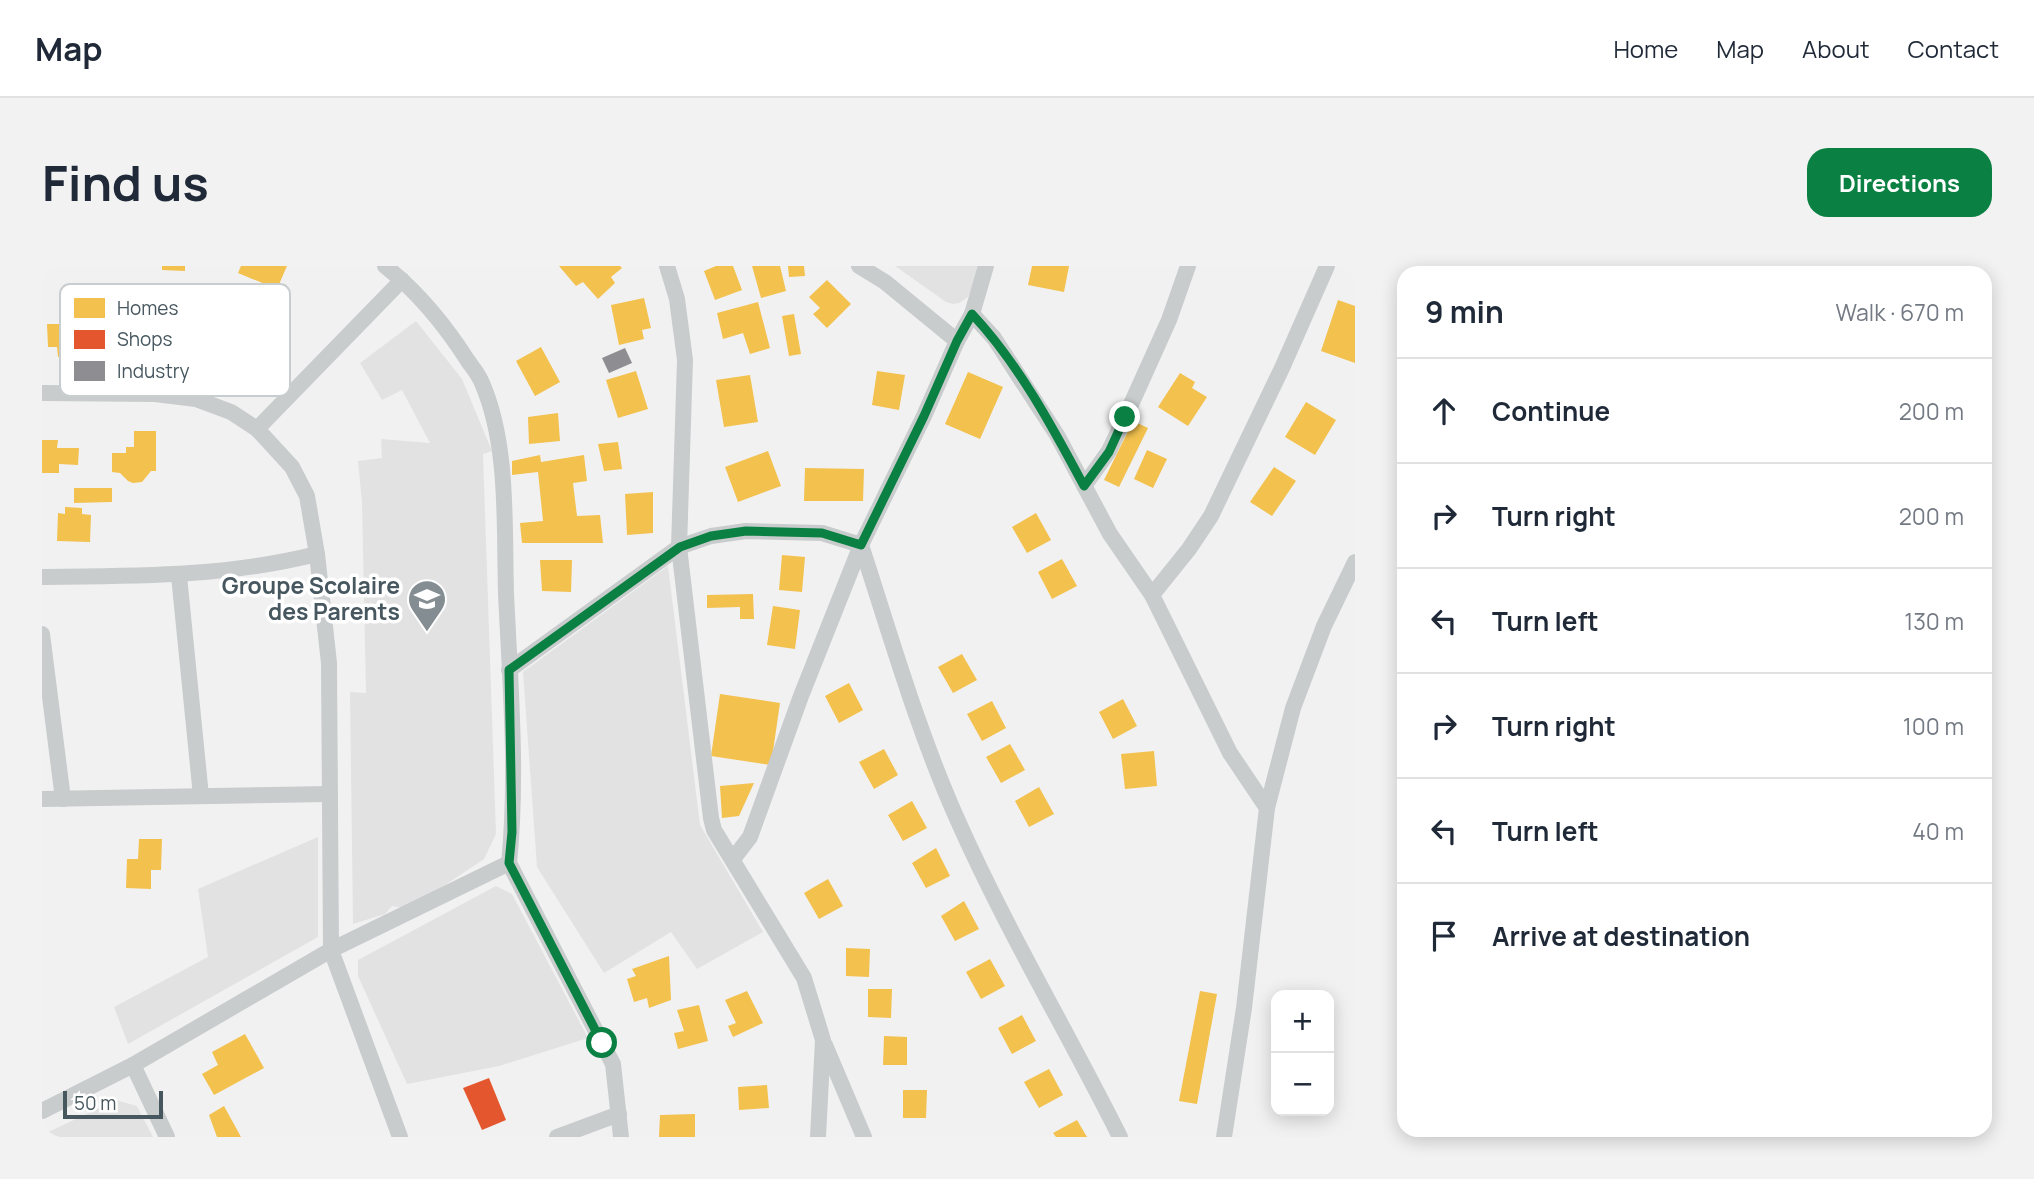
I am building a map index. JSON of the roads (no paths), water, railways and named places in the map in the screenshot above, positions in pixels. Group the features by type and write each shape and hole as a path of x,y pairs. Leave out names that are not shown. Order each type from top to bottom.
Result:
{"street":[{"path":"384,266 402,279 448,330 482,382 496,429 501,471 509,670 512,832 509,863 613,1065 621,1137"},
{"path":"667,266 677,299 685,360 680,547 711,818 714,830 804,978 822,1040 864,1137"},
{"path":"859,266 885,282 957,341"},
{"path":"733,859 750,837 801,696 861,545 972,314 986,266"},
{"path":"1084,486 1109,452 1169,320 1188,266"},
{"path":"1152,595 1189,549 1211,516 1282,368 1327,266"},
{"path":"290,395 402,279"},
{"path":"972,314 994,338 1057,435 1110,534 1152,595 1230,753 1267,808"},
{"path":"42,393 60,393"},
{"path":"171,396 196,399 231,412 257,429 292,467 307,496 317,554 329,663 331,950 400,1137"},
{"path":"257,429 289,396"},
{"path":"509,670 680,547 711,536 746,531 822,533 861,545"},
{"path":"861,545 911,700 957,819 1002,913 1120,1137"},
{"path":"42,577 179,576 282,563 317,554"},
{"path":"1224,1137 1244,1007 1267,808 1293,708 1324,626 1355,562"},
{"path":"179,576 201,796"},
{"path":"42,634 63,799"},
{"path":"42,799 330,794"},
{"path":"42,1111 133,1065 331,950 509,863"},
{"path":"818,1137 822,1040"},
{"path":"133,1065 167,1137"},
{"path":"556,1137 620,1114"}],"place":[{"name":"Groupe Scolaire des Parents","path":"427,633"}]}
